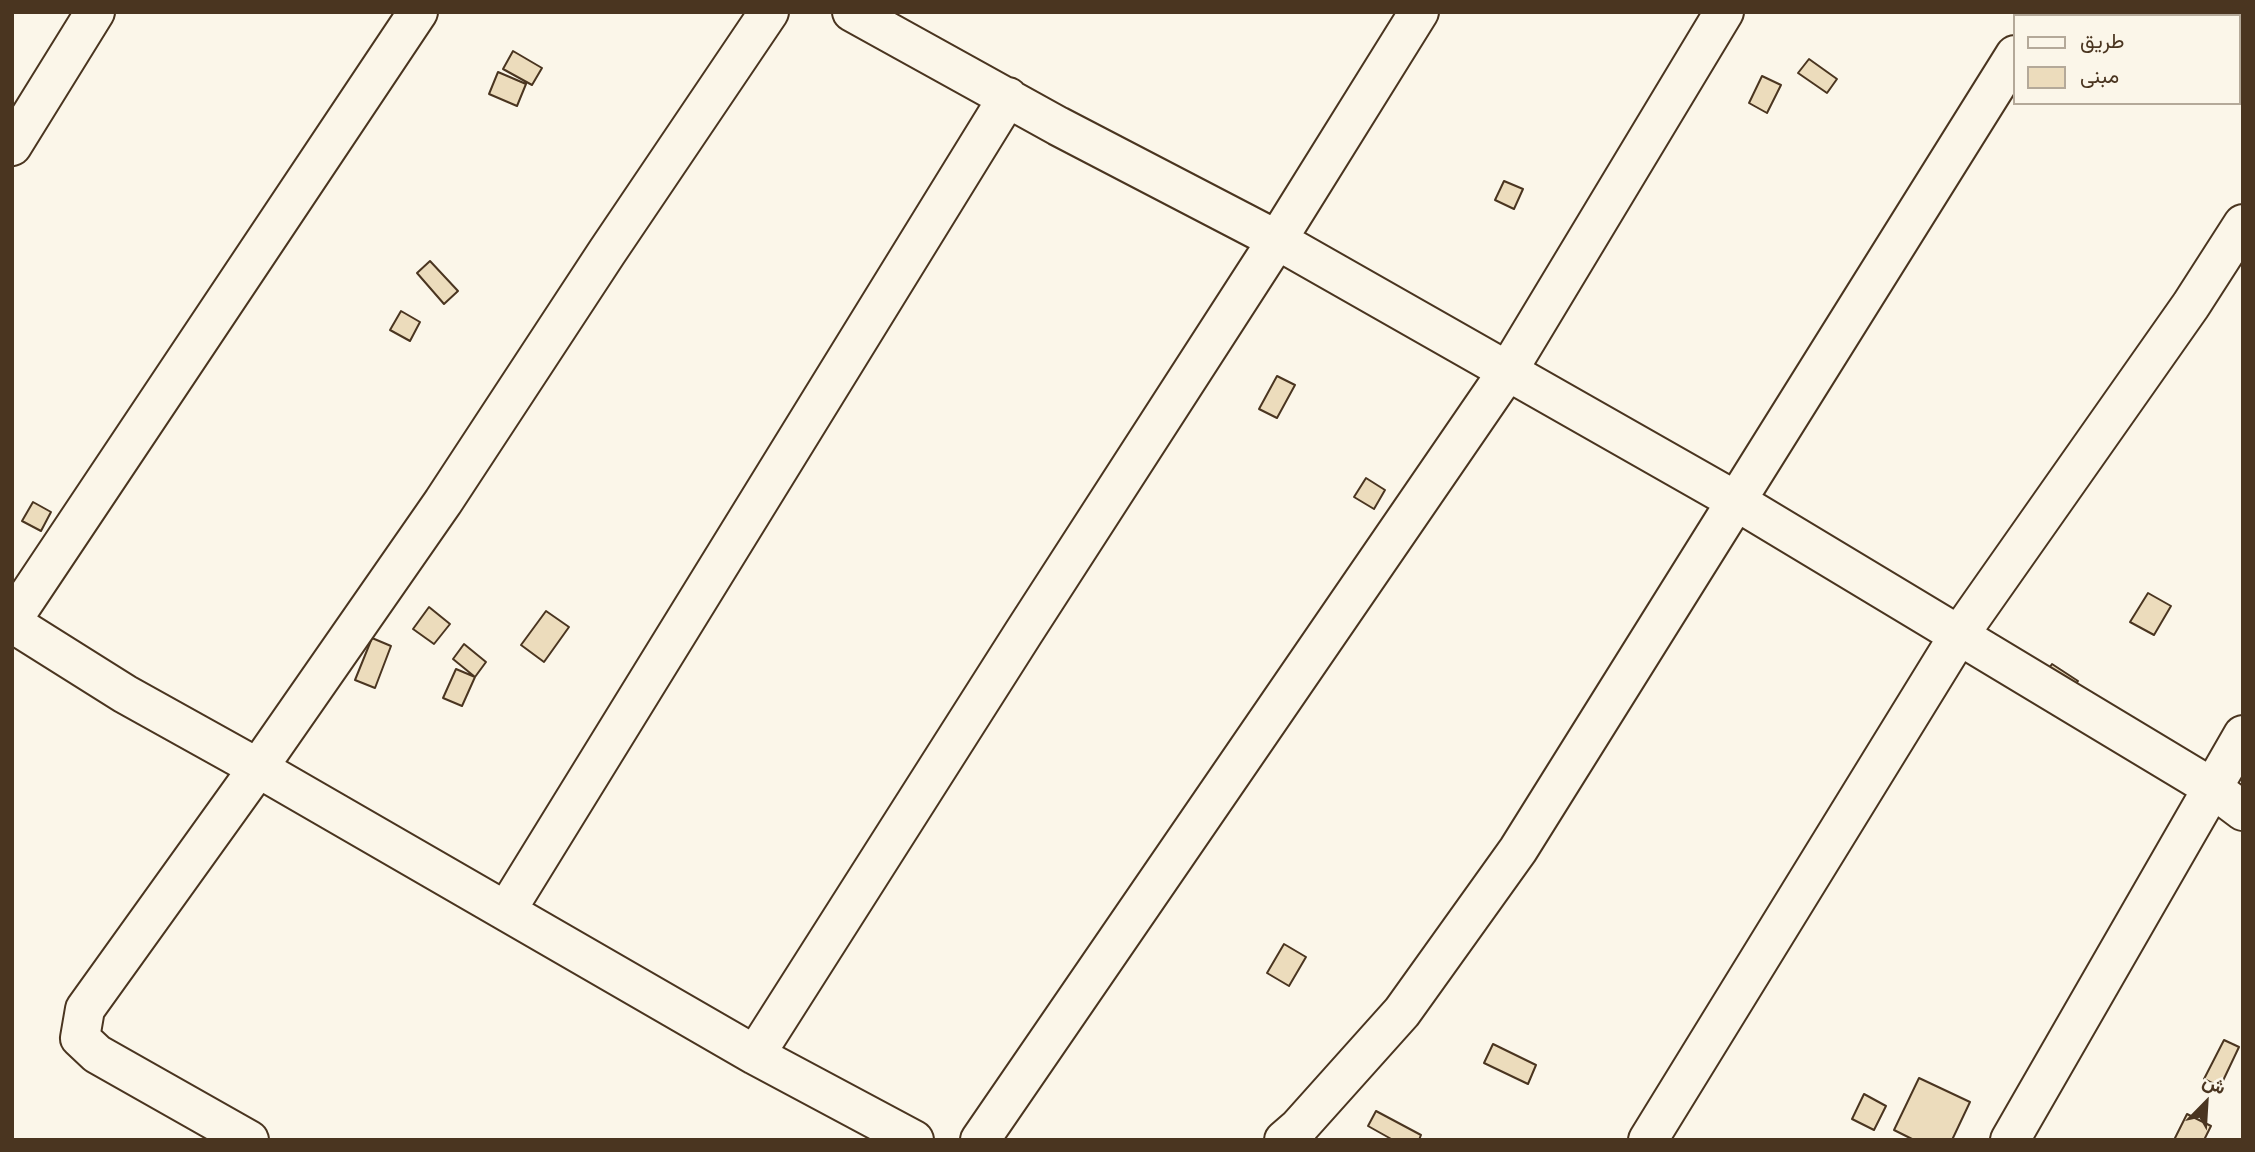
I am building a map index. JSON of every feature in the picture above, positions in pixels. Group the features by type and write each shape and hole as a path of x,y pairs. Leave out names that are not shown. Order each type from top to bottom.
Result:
{"street":[{"path":"12,146 95,12"},
{"path":"418,12 12,621 125,694 755,1055 914,1140"},
{"path":"249,1140 97,1054 80,1038 85,1009 258,768 443,502 769,12"},
{"path":"852,12 1058,125 1277,240 1736,501 2211,787 2243,811"},
{"path":"755,1055 1277,240 1419,12"},
{"path":"980,1140 1507,372 1724,12"},
{"path":"1284,1140 1299,1127 1402,1012 1518,850 2014,57"},
{"path":"506,911 1008,97"},
{"path":"1648,1140 1959,635 2183,317 2243,224"},
{"path":"2010,1140 2243,735"}],"building":[{"path":"513,51 542,68 532,85 503,69"},
{"path":"1809,59 1837,79 1827,93 1798,73"},
{"path":"498,72 526,84 517,106 489,94"},
{"path":"1762,76 1781,85 1767,113 1749,103"},
{"path":"1504,181 1523,189 1514,209 1495,200"},
{"path":"430,261 458,291 444,304 417,273"},
{"path":"401,311 420,322 410,341 390,330"},
{"path":"1277,376 1295,385 1277,418 1259,409"},
{"path":"1366,478 1385,490 1374,509 1354,497"},
{"path":"33,502 51,512 41,531 22,521"},
{"path":"2148,593 2171,606 2154,635 2130,622"},
{"path":"429,607 450,624 434,644 413,629"},
{"path":"546,611 569,627 544,662 521,645"},
{"path":"372,638 391,646 375,688 355,680"},
{"path":"464,644 486,662 475,677 453,659"},
{"path":"2052,664 2078,681 2067,697 2041,679"},
{"path":"456,669 475,677 462,706 443,698"},
{"path":"1284,944 1306,957 1289,986 1267,973"},
{"path":"2224,1040 2239,1047 2220,1087 2204,1079"},
{"path":"1493,1044 1536,1065 1528,1084 1484,1063"},
{"path":"1919,1078 1970,1102 1952,1140 1914,1140 1894,1130"},
{"path":"1864,1094 1886,1106 1874,1130 1852,1119"},
{"path":"1376,1111 1421,1135 1419,1140 1393,1140 1368,1126"},
{"path":"2187,1114 2211,1126 2204,1140 2174,1140"}]}
